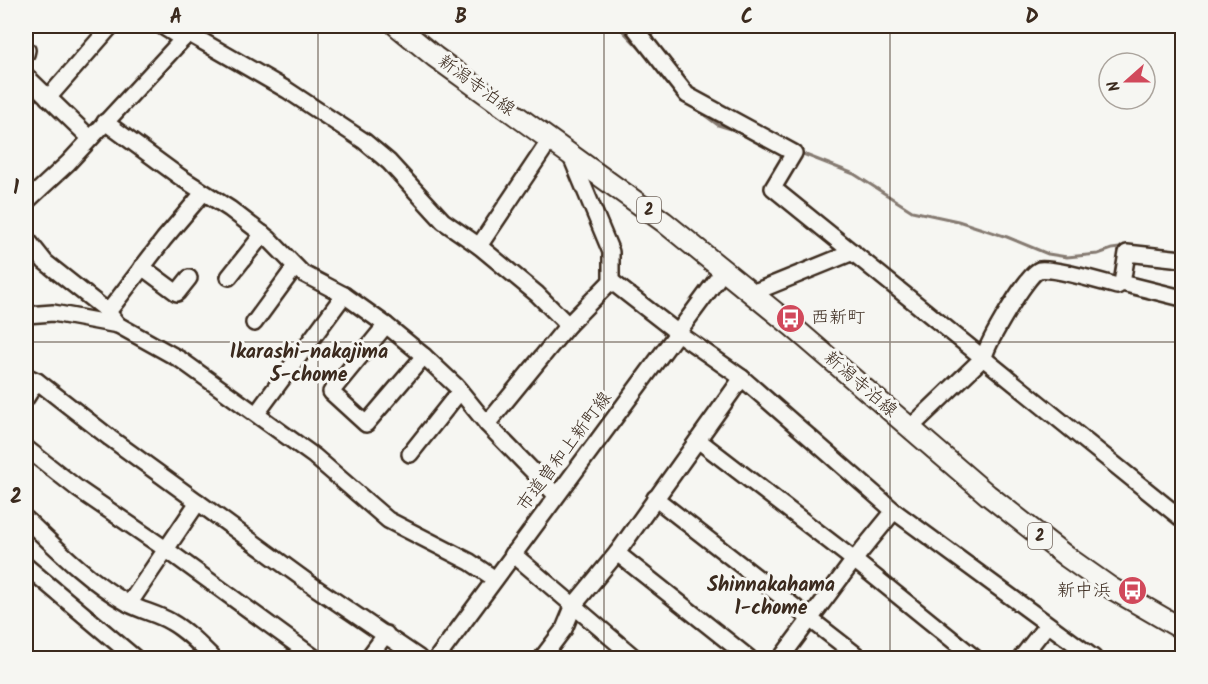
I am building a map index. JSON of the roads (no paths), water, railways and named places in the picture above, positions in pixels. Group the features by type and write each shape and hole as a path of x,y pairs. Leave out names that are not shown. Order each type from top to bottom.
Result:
{"main road":[{"name":"新潟寺泊線","path":"397,26 435,57 605,177 664,222 752,293 988,495 1067,557 1111,588 1182,629"}],"street":[{"path":"48,98 111,26"},
{"path":"162,26 189,33 287,90 364,141 389,162 443,221 479,246 537,294 568,325"},
{"path":"633,26 687,95 794,153 773,188 1182,519"},
{"path":"26,202 68,163 189,33"},
{"path":"26,49 26,54"},
{"path":"26,76 90,138"},
{"path":"105,122 263,234 302,273 344,295 424,356 460,391 487,424 556,495"},
{"path":"479,246 550,140"},
{"path":"487,424 568,325 611,281 610,252 570,154"},
{"path":"108,312 203,193"},
{"path":"230,277 263,234"},
{"path":"26,238 45,262 108,312 118,326"},
{"path":"752,293 853,252"},
{"path":"1122,284 1128,254 1182,259"},
{"path":"142,267 177,293 189,278"},
{"path":"254,323 296,267"},
{"name":"市道曽和上新町線","path":"437,658 724,270"},
{"path":"910,428 984,357 988,343 1013,303 1033,274 1039,270 1117,286 1122,284 1182,298"},
{"path":"611,281 678,333 742,378 894,512 1094,658"},
{"path":"257,413 344,295"},
{"path":"26,315 53,313 118,326 181,360 314,456 388,520 470,562 495,579"},
{"path":"386,325 331,392 366,424 424,356"},
{"path":"26,398 31,378 347,610 419,658"},
{"path":"542,658 564,629 574,605 617,553 742,378"},
{"path":"410,454 460,391"},
{"path":"698,440 854,560 975,658"},
{"path":"26,448 78,489 315,658"},
{"path":"655,498 860,658"},
{"path":"129,604 198,501"},
{"path":"781,658 854,560 894,512"},
{"path":"26,519 55,548 100,584 129,604 171,621 195,639 213,658"},
{"path":"617,553 749,658"},
{"path":"513,554 635,658"},
{"path":"26,566 135,658"},
{"path":"1021,658 1047,625"},
{"path":"369,658 386,634"}],"waterway":[{"path":"618,26 645,54"},
{"path":"692,106 718,125 741,132"},
{"path":"798,152 854,174 912,211 958,221 1007,237 1048,254 1067,257 1098,254 1127,247"}],"place":[{"name":"西新町","path":"790,318"},
{"name":"新中浜","path":"1132,591"}],"district":[{"name":"Ikarashi-nakajima 5-chome","path":"309,364"},
{"name":"Shinnakahama 1-chome","path":"771,598"}]}
